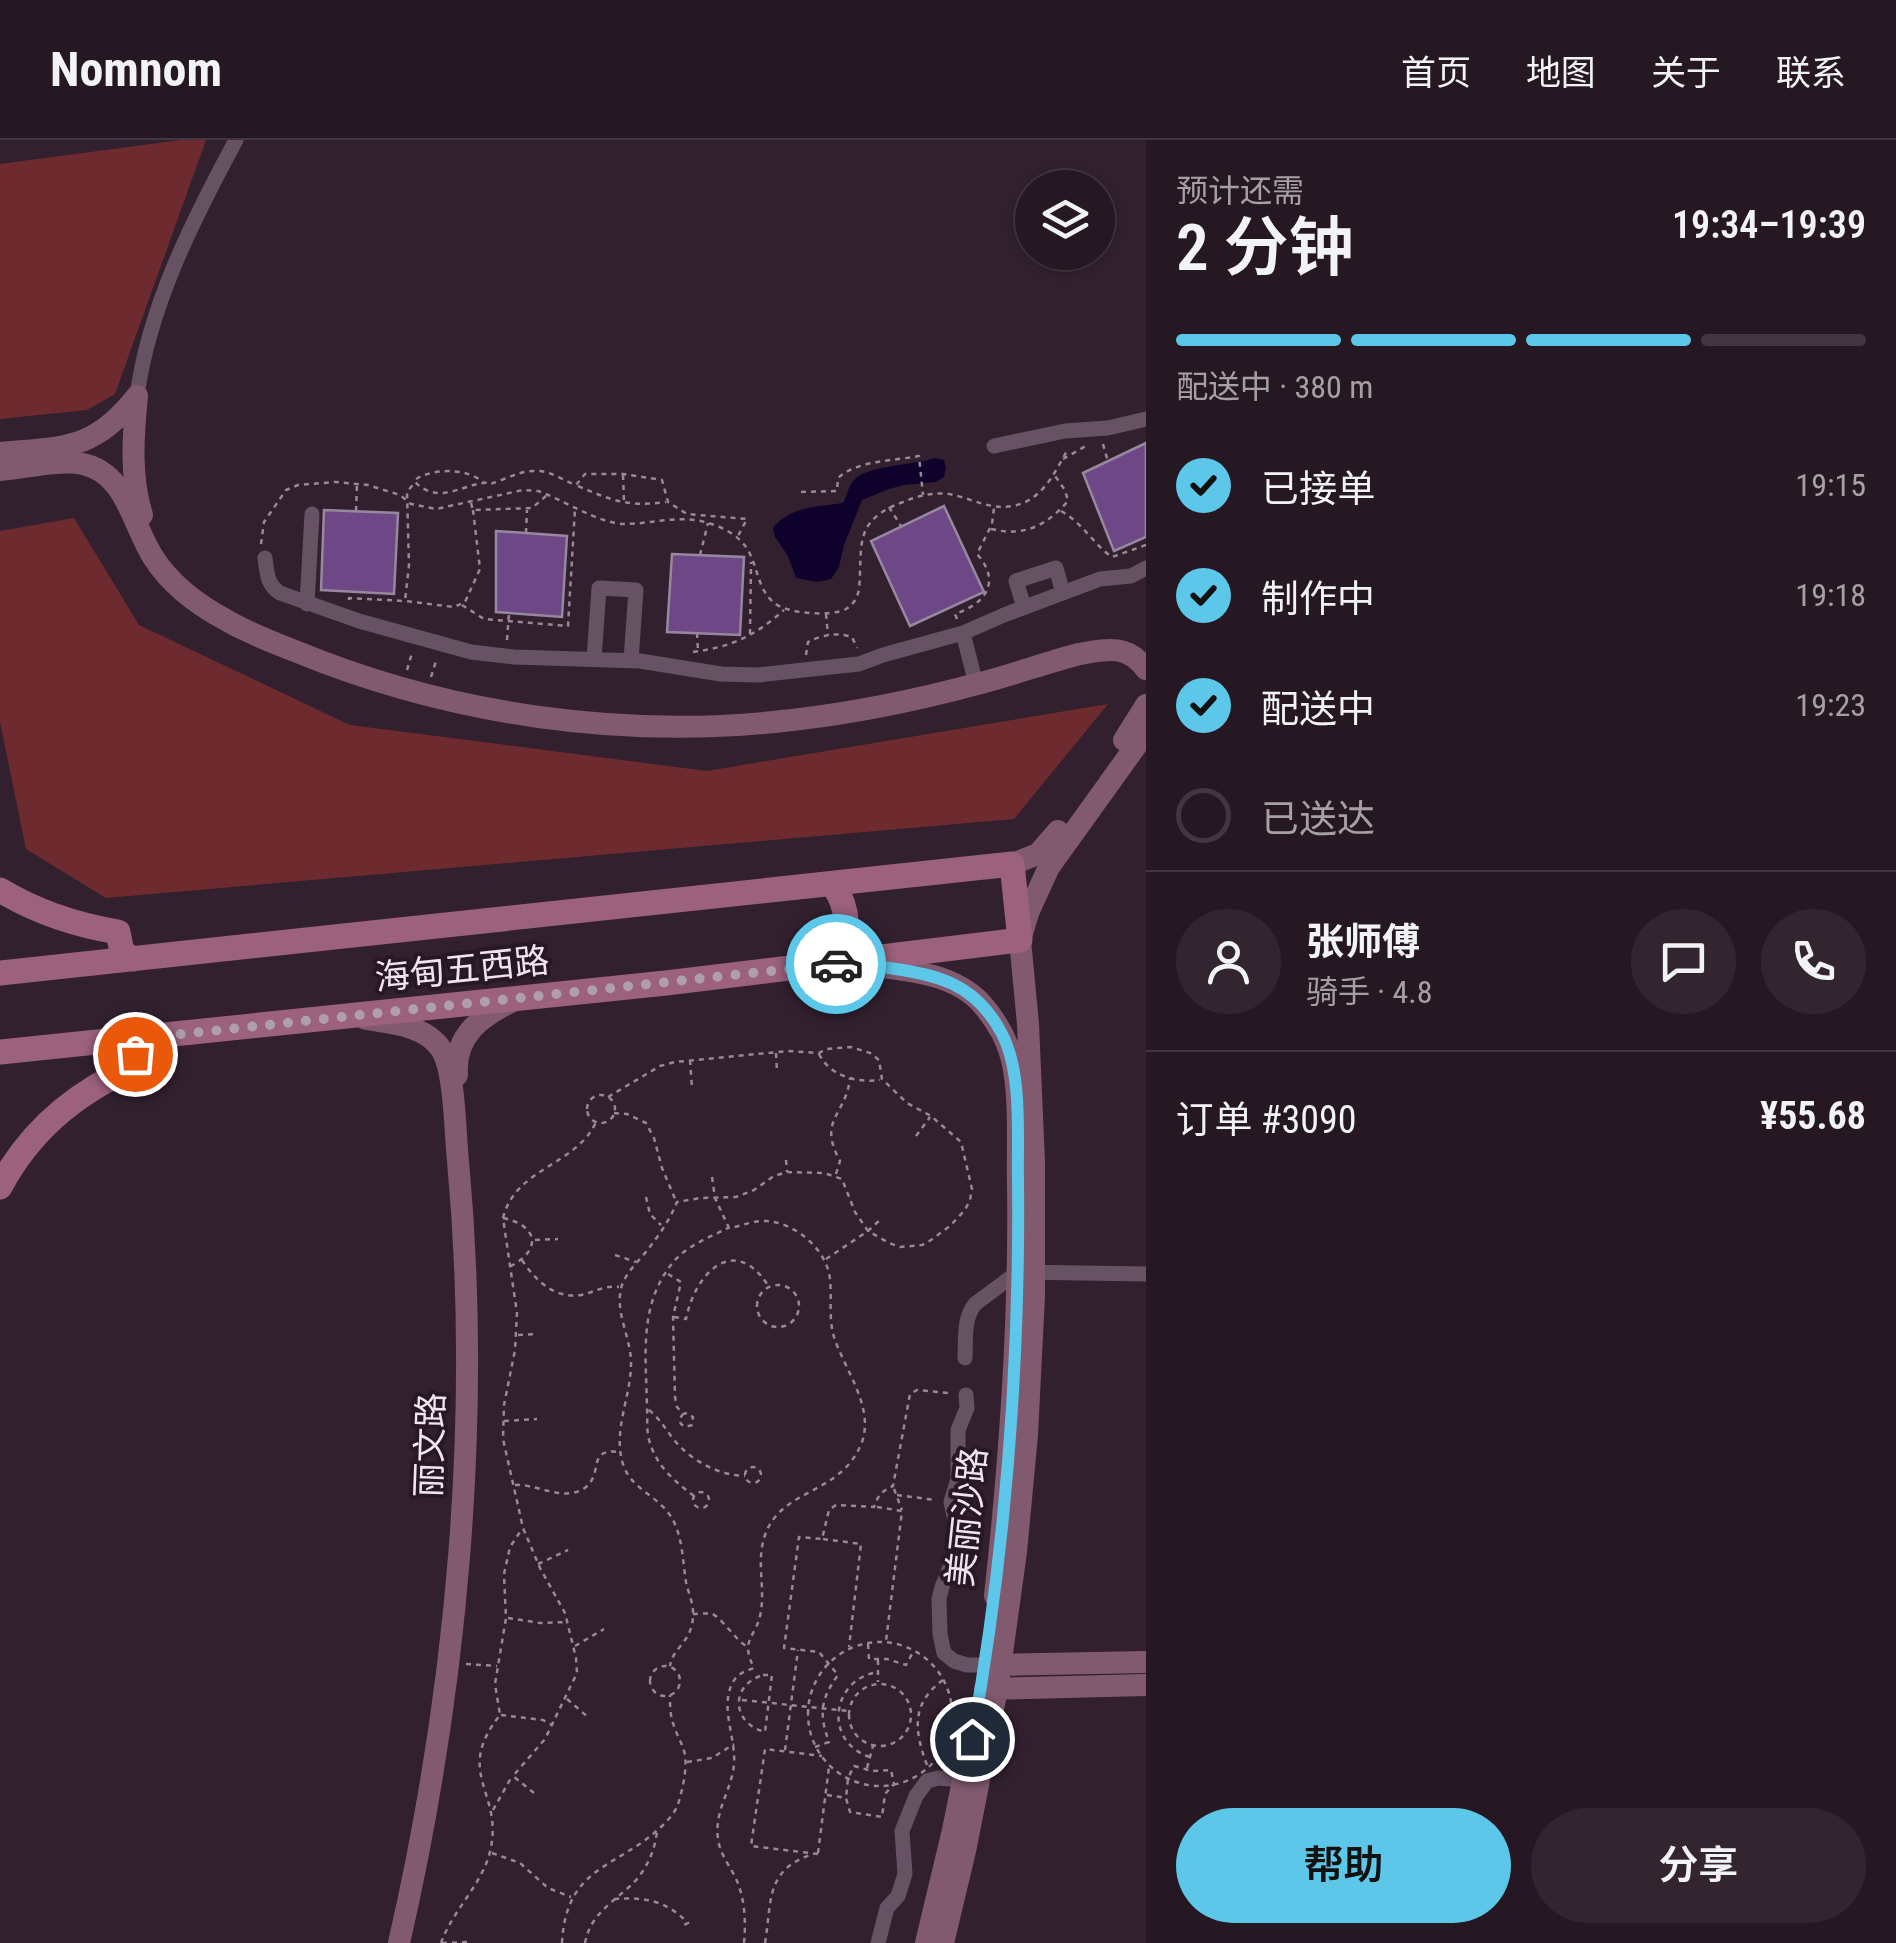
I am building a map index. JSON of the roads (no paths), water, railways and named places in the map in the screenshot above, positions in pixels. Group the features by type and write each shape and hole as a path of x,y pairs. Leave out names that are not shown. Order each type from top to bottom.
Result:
{"main road":[{"name":"海甸五西路","path":"0,972 1012,864"},
{"path":"1012,864 1020,940"},
{"path":"844,883 844,963"},
{"path":"0,890 50,916 118,932 122,952 133,958"},
{"name":"海甸五西路","path":"0,1052 844,963 1020,940"},
{"path":"0,1187 36,1133 91,1090 136,1066 136,1046 155,1037"}],"street":[{"path":"236,140 187,238 158,308 146,340 137,396 134,464 138,502 166,561 207,600 229,614 304,647 428,688 510,705 581,714 706,718 826,708 975,680"},
{"path":"0,453 88,440 119,418 137,396"},
{"path":"994,446 1065,431 1084,438 1146,420"},
{"path":"0,470 79,463 106,474 120,489 147,547 167,576 204,607 256,636 368,680 531,716 602,724 721,726 826,716 885,705 975,680 1054,649 1100,638 1135,639 1144,657"},
{"path":"308,604 312,514"},
{"path":"265,558 272,588 308,604 440,645 506,656 631,660 721,674 758,675 859,664 963,633 1100,579 1131,576 1146,568"},
{"path":"1024,607 1016,581 1056,568 1063,592"},
{"path":"594,659 598,588 636,590 631,660"},
{"path":"963,633 975,680"},
{"path":"1012,864 1038,854 1048,845 1146,705"},
{"path":"1024,1091 1020,940 1028,913 1048,867 1146,732"},
{"path":"844,963 942,978 970,994 991,1016 1024,1091"},
{"name":"丽文路","path":"403,1943 430,1830 455,1664 470,1524 474,1387 470,1238 456,1057 462,1040 478,1023 520,998"},
{"name":"丽文路","path":"347,1016 416,1030 431,1038 443,1052 449,1072 464,1240 467,1380 463,1524 437,1736 403,1943"},
{"name":"美丽沙路","path":"944,1943 965,1852 1026,1454 1024,1091"},
{"path":"965,1358 970,1311 1026,1272 1146,1274"},
{"path":"966,1396 967,1408 958,1430 958,1479 951,1502 960,1543 942,1586 940,1634 944,1652 954,1661 992,1677 1057,1675 1146,1662"},
{"path":"1057,1675 1146,1685"},
{"name":"美丽沙路","path":"926,1943 992,1677"},
{"path":"878,1943 886,1908 898,1896 906,1874 902,1830 920,1788 938,1778 964,1780"}]}
